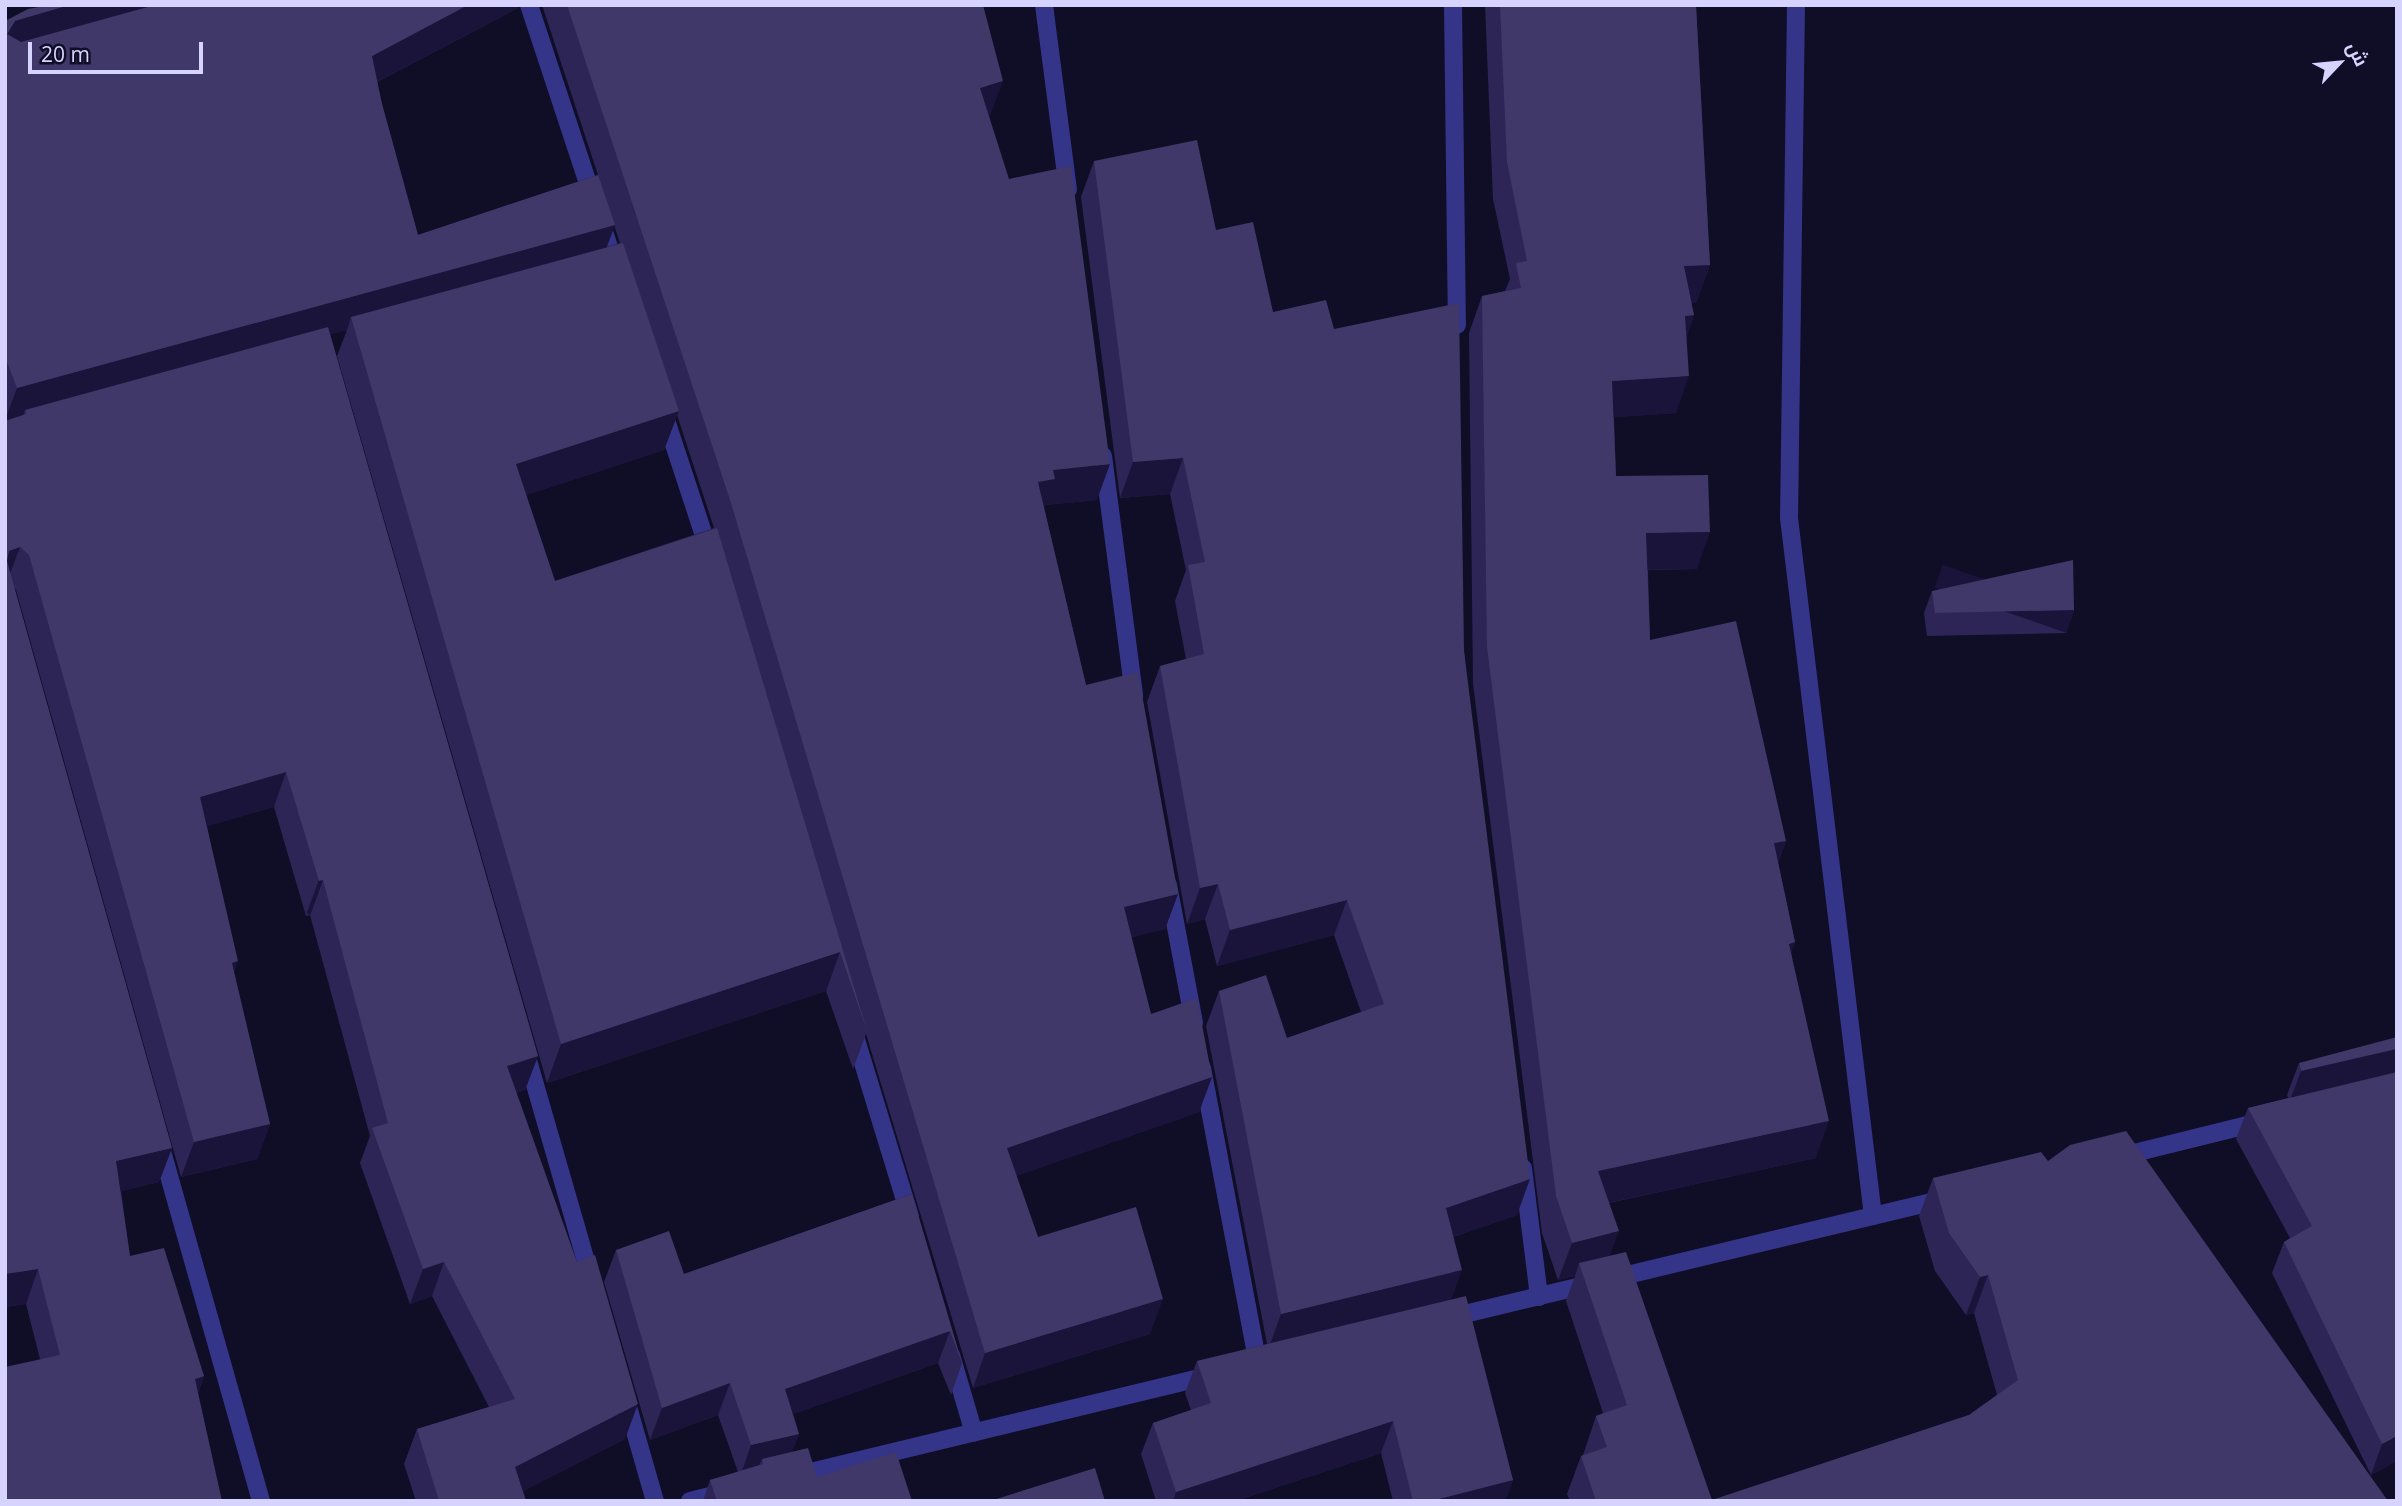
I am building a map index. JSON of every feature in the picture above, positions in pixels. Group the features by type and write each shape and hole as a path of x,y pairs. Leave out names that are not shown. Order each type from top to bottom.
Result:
{"street":[{"path":"529,5 613,274"},
{"path":"1044,5 1071,212"},
{"path":"1453,5 1457,338"},
{"path":"1796,5 1789,518 1873,1216"},
{"path":"660,399 715,569"},
{"path":"1100,433 1136,709"},
{"path":"771,1481 1251,1366 1163,859"},
{"path":"846,1006 914,1231"},
{"path":"520,1032 597,1300"},
{"path":"2101,1161 2289,1115"},
{"path":"156,1127 261,1501"},
{"path":"1520,1147 1539,1297"},
{"path":"1432,1322 1967,1193"},
{"path":"945,1334 974,1433"},
{"path":"620,1380 655,1501"},
{"path":"690,1501 744,1488"}],"building":[{"path":"70,5 15,21 7,34 21,42 155,5 468,5 372,56 382,104 418,235 598,175 615,225 17,388 5,357 5,21 28,9"},
{"path":"567,5 983,5 1003,81 980,88 1009,179 1071,166 1110,464 1053,470 1055,479 1038,482 1086,685 1138,672 1178,894 1124,907 1151,1014 1197,998 1212,1077 1007,1148 1038,1237 1136,1207 1163,1299 985,1353 731,503"},
{"path":"1500,5 1696,5 1710,265 1684,266 1694,315 1685,316 1689,376 1612,381 1616,476 1708,475 1710,532 1646,533 1650,640 1736,621 1786,841 1774,843 1795,942 1789,944 1829,1121 1598,1171 1619,1231 1572,1243 1556,1196 1487,647 1482,296 1521,288 1516,263 1527,261 1507,162"},
{"path":"1197,140 1216,230 1253,222 1273,312 1326,300 1334,329 1459,303 1464,651 1530,1179 1446,1208 1462,1270 1281,1314 1219,991 1266,975 1287,1038 1384,1004 1347,900 1230,930 1218,884 1200,888 1160,666 1204,654 1188,565 1205,562 1183,458 1133,462 1094,161"},
{"path":"623,243 679,411 516,464 555,581 717,528 867,1031 840,952 561,1044 351,317"},
{"path":"328,327 538,1056 507,1066 577,1262 595,1255 638,1404 515,1467 526,1501 439,1501 417,1429 515,1399 444,1262 423,1269 372,1128 388,1123 323,880 319,881 286,772 200,797 238,961 232,963 270,1124 194,1142 29,555 20,547 9,551 7,561 172,1148 116,1161 130,1256 164,1248 204,1376 195,1379 222,1501 5,1501 5,1367 60,1355 38,1269 5,1274 5,421 26,414 25,410"},
{"path":"2073,560 2074,610 1935,613 1932,591"},
{"path":"2397,1037 2397,1049 2301,1071 2299,1063"},
{"path":"2397,1072 2397,1436 2382,1444 2284,1242 2312,1226 2248,1108"},
{"path":"2126,1131 2388,1501 1596,1501 1581,1456 1607,1447 1596,1416 1627,1405 1579,1263 1626,1252 1712,1500 1969,1415 2018,1380 1988,1275 1980,1277 1949,1233 1933,1178 2041,1152 2048,1161 2070,1145"},
{"path":"912,1194 962,1363 950,1331 785,1389 799,1434 751,1445 730,1383 662,1408 616,1250 669,1231 684,1274"},
{"path":"1466,1296 1513,1480 1431,1501 1413,1501 1393,1421 1176,1492 1153,1423 1211,1403 1197,1361"},
{"path":"808,1448 817,1477 896,1452 912,1501 717,1501 710,1480 763,1464 762,1459"},
{"path":"1095,1468 1105,1501 990,1501"}]}
